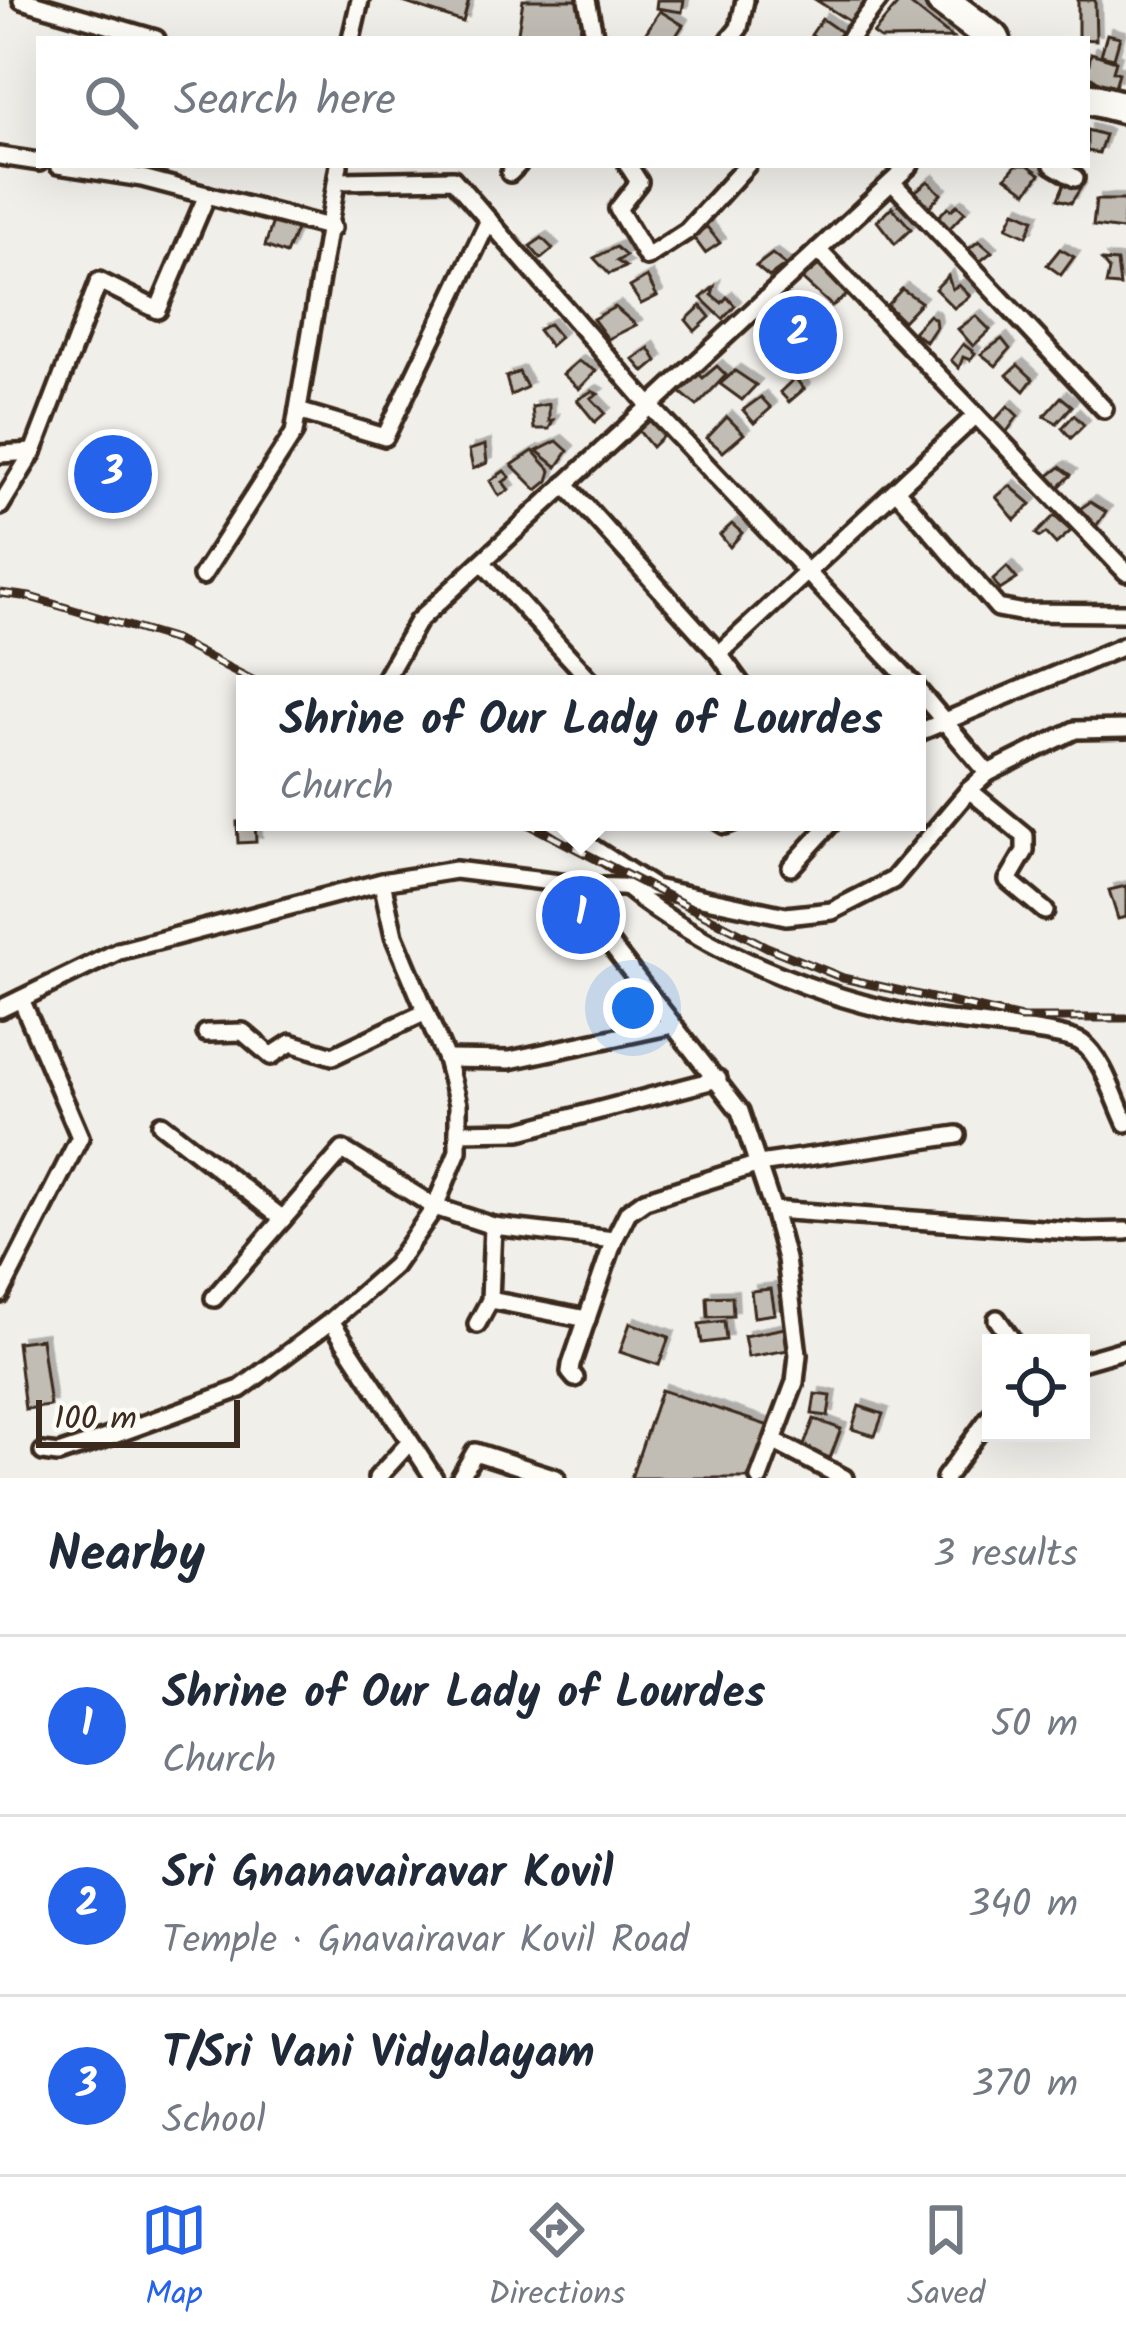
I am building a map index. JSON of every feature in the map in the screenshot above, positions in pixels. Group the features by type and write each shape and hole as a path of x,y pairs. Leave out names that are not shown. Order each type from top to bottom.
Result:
{"highway":[{"path":"944,0 990,36"},
{"path":"1090,99 1126,108"}],"street":[{"path":"22,0 146,36"},
{"path":"352,36 360,0"},
{"path":"586,0 594,36"},
{"path":"733,36 740,28 746,0"},
{"path":"851,36 879,0"},
{"path":"0,156 36,162"},
{"path":"77,168 142,178 332,228"},
{"path":"630,168 639,182 618,209 647,257 687,231 744,168"},
{"path":"387,675 418,621 907,168"},
{"path":"1058,168 1075,178"},
{"path":"202,576 293,433 339,173 453,179 650,406 905,675"},
{"path":"892,182 1104,409"},
{"path":"0,506 33,452 99,280 158,310 207,195"},
{"path":"298,411 385,437 488,220"},
{"path":"818,250 1126,572"},
{"path":"719,654 976,415"},
{"path":"0,454 33,452"},
{"path":"565,484 734,675"},
{"path":"896,490 998,608 1126,613"},
{"path":"482,562 586,675"},
{"path":"926,730 1126,645"},
{"path":"926,698 988,773"},
{"path":"0,1009 119,951 382,882 455,870 584,886 655,888 786,916 832,911 893,880 988,773 1075,730 1126,729"},
{"path":"969,790 1025,836 1025,851 1008,880 1045,911"},
{"path":"567,831 655,888"},
{"path":"791,867 824,831"},
{"path":"43,1452 58,1454 241,1389 394,1266 435,1207 458,1151 458,1104 446,1059 394,935 382,882"},
{"path":"584,886 607,940 740,1111 773,1210 787,1258 798,1355 795,1382 759,1478"},
{"path":"625,886 658,914 742,958 864,1006 1065,1035 1083,1043 1126,1123"},
{"path":"0,1294 80,1137 21,999"},
{"path":"206,1034 243,1032 272,1056 291,1043 333,1056 426,1012"},
{"path":"446,1059 510,1060 673,1025"},
{"path":"458,1132 520,1131 718,1079"},
{"path":"161,1124 283,1220"},
{"path":"575,1378 569,1372 614,1240 628,1212 645,1200 759,1164 957,1135"},
{"path":"214,1298 344,1150 435,1207 493,1226 614,1240"},
{"path":"773,1210 1126,1232"},
{"path":"477,1324 490,1300 493,1226"},
{"path":"490,1300 587,1319"},
{"path":"997,1319 1008,1334"},
{"path":"331,1321 434,1478"},
{"path":"1090,1359 1126,1349"},
{"path":"945,1478 982,1427"},
{"path":"775,1442 844,1478"},
{"path":"377,1478 408,1444"},
{"path":"460,1478 475,1452 556,1478"}],"building":[{"path":"397,0 469,0 463,22"},
{"path":"523,0 584,0 579,36 517,36"},
{"path":"657,0 684,0 682,12 656,8"},
{"path":"816,0 874,0 855,25"},
{"path":"905,0 950,36 876,36"},
{"path":"1078,0 1095,0 1096,40 1078,36"},
{"path":"660,11 683,25 676,36 645,34"},
{"path":"822,19 841,32 838,36 811,35"},
{"path":"1107,34 1120,37 1114,58 1101,55"},
{"path":"1091,53 1116,61 1115,86 1109,84 1107,91 1098,88 1099,82 1090,76"},
{"path":"1090,131 1105,135 1099,153 1090,152"},
{"path":"1014,168 1032,168 1040,174 1027,192 1006,177"},
{"path":"928,181 941,194 927,209 912,194"},
{"path":"1065,182 1080,189 1071,203 1058,199"},
{"path":"1096,200 1125,200 1123,230 1093,226"},
{"path":"957,205 965,212 947,231 937,218"},
{"path":"892,207 911,229 895,244 877,221"},
{"path":"1015,211 1034,219 1027,236 1007,227"},
{"path":"274,218 300,220 286,254 265,246"},
{"path":"707,227 720,243 705,253 692,235"},
{"path":"542,238 553,249 541,259 530,246"},
{"path":"979,241 992,252 978,263 966,251"},
{"path":"616,247 626,256 617,261 626,267 609,274 594,258"},
{"path":"1060,249 1074,257 1061,275 1047,265"},
{"path":"772,254 786,265 769,277 756,266"},
{"path":"1102,261 1117,262 1120,286 1106,285 1109,270"},
{"path":"821,263 850,293 832,306 802,279"},
{"path":"948,276 952,289 959,285 970,296 954,308 935,289"},
{"path":"647,277 657,296 641,304 630,287"},
{"path":"714,287 712,295 722,303 727,297 735,306 723,319 701,298"},
{"path":"902,289 921,302 903,321 887,305"},
{"path":"701,306 710,317 695,331 686,320"},
{"path":"615,307 636,325 608,339 593,319"},
{"path":"929,315 936,327 926,342 913,332"},
{"path":"976,316 990,330 973,346 958,329"},
{"path":"549,324 560,337 550,346 538,330"},
{"path":"1002,339 1010,349 996,366 981,354"},
{"path":"963,344 975,353 970,360 963,357 959,368 951,360"},
{"path":"649,348 657,361 644,372 633,359"},
{"path":"578,361 596,371 579,389 563,374"},
{"path":"1018,365 1033,379 1024,391 1007,375"},
{"path":"717,366 726,375 697,406 680,392 699,374 703,378"},
{"path":"735,371 756,385 742,400 720,384"},
{"path":"519,372 527,387 511,395 506,377"},
{"path":"795,378 804,389 789,402 780,392"},
{"path":"592,391 598,394 591,398 605,413 595,422 577,400"},
{"path":"761,397 771,408 754,423 743,410"},
{"path":"1061,397 1072,406 1057,423 1044,416"},
{"path":"549,404 549,421 553,420 549,429 534,429 532,407"},
{"path":"1008,406 1018,416 1006,433 994,421"},
{"path":"1074,415 1084,425 1071,438 1062,428"},
{"path":"655,416 668,431 652,447 638,430"},
{"path":"727,417 744,434 723,452 707,438"},
{"path":"557,441 568,451 557,467 537,451"},
{"path":"485,445 487,463 473,469 469,450"},
{"path":"533,451 551,471 537,490 512,465"},
{"path":"1060,467 1071,475 1057,489 1047,477"},
{"path":"504,471 510,477 503,482 509,490 499,496 490,481"},
{"path":"1010,486 1031,504 1015,520 996,497"},
{"path":"1090,502 1106,512 1094,529 1078,510"},
{"path":"1054,516 1071,531 1056,544 1046,533 1036,534"},
{"path":"732,524 742,533 730,547 720,535"},
{"path":"1007,567 1017,579 1000,590 993,580"},
{"path":"237,831 255,831 256,842 238,843"},
{"path":"1126,886 1126,917 1118,919 1109,890"},
{"path":"771,1289 775,1314 754,1317 751,1291"},
{"path":"732,1296 733,1316 708,1317 707,1297"},
{"path":"724,1321 726,1340 702,1343 699,1324"},
{"path":"630,1323 669,1337 659,1365 620,1352"},
{"path":"790,1327 794,1349 748,1357 744,1336"},
{"path":"41,1339 50,1406 25,1409 17,1342"},
{"path":"661,1390 778,1429 761,1478 631,1478"},
{"path":"815,1394 831,1396 828,1416 812,1414"},
{"path":"859,1406 883,1414 875,1436 852,1429"},
{"path":"814,1419 841,1429 830,1458 803,1448"}],"railway":[{"path":"0,593 30,597 175,640 243,675"},
{"path":"541,831 767,947 843,978 1021,1018 1126,1018"}],"place":[{"name":"Sri Gnanavairavar Kovil","path":"798,335"},
{"name":"T/Sri Vani Vidyalayam","path":"113,474"},
{"name":"Shrine of Our Lady of Lourdes","path":"581,915"}]}
